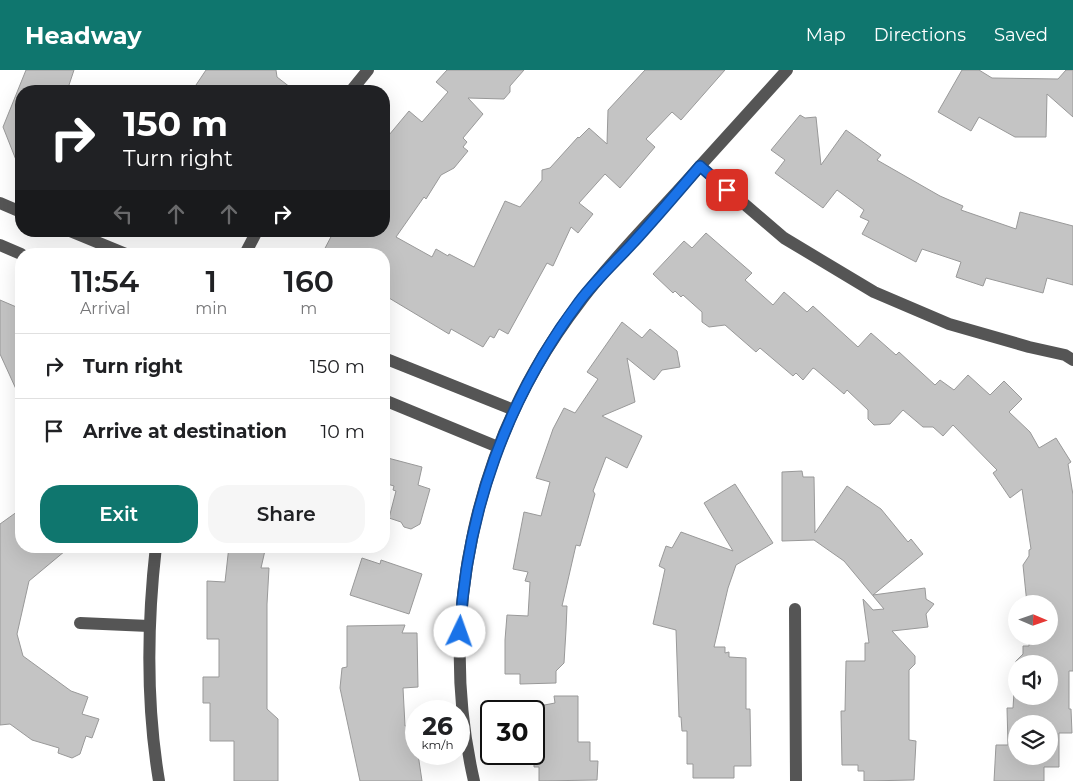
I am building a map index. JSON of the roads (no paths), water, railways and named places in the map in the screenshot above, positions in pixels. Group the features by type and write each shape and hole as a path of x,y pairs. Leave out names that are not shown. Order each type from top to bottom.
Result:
{"street":[{"path":"356,85 368,70"},
{"path":"474,781 463,722 461,695 459,648 462,601 473,530 498,447 514,410 528,380 579,302 787,70"},
{"path":"700,166 784,238 874,292 949,324 1029,347 1065,355 1073,360"},
{"path":"0,204 15,210"},
{"path":"85,237 111,248"},
{"path":"247,248 254,237"},
{"path":"0,246 15,252"},
{"path":"390,360 514,410"},
{"path":"390,402 498,447"},
{"path":"155,553 149,626 151,722 158,781"},
{"path":"795,609 796,781"},
{"path":"80,623 149,626"}]}
